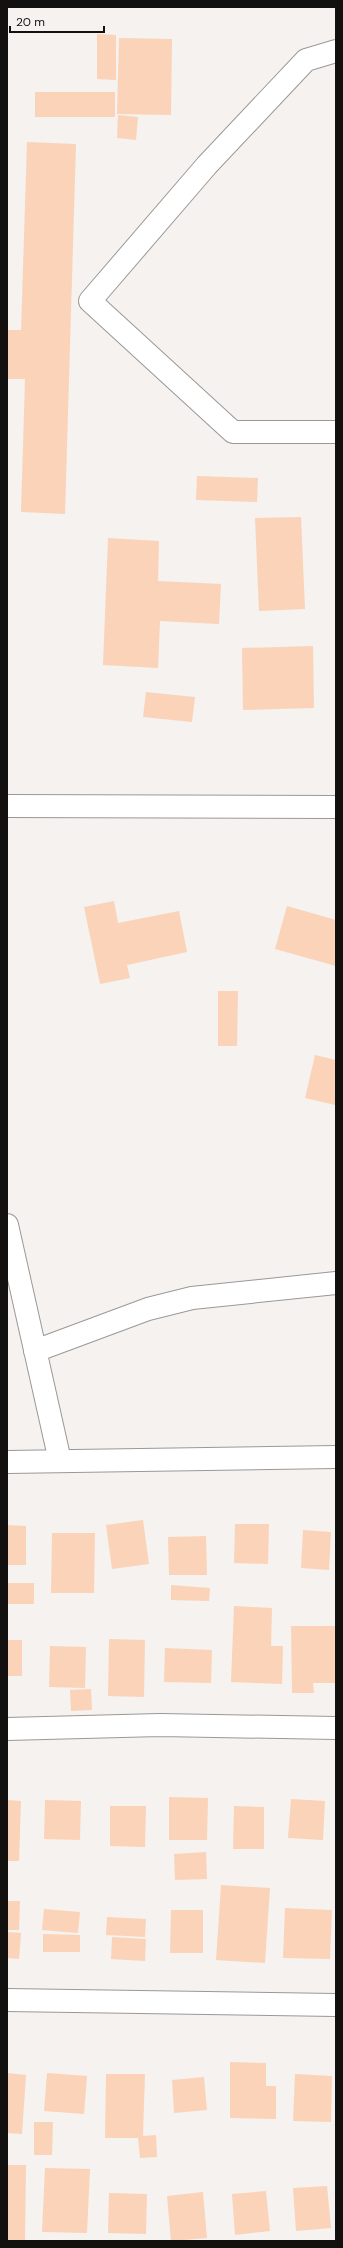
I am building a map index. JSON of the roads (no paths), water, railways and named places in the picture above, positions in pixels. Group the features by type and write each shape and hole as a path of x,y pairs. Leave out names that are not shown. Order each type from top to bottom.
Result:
{"street":[{"path":"336,51 306,60 207,165 90,301 233,432 336,432"},
{"path":"7,806 336,807"},
{"path":"7,1225 60,1462"},
{"path":"35,1351 148,1309 192,1298 336,1283"},
{"path":"7,1462 336,1457"},
{"path":"7,1729 160,1725 336,1728"},
{"path":"7,2000 336,2005"}]}
